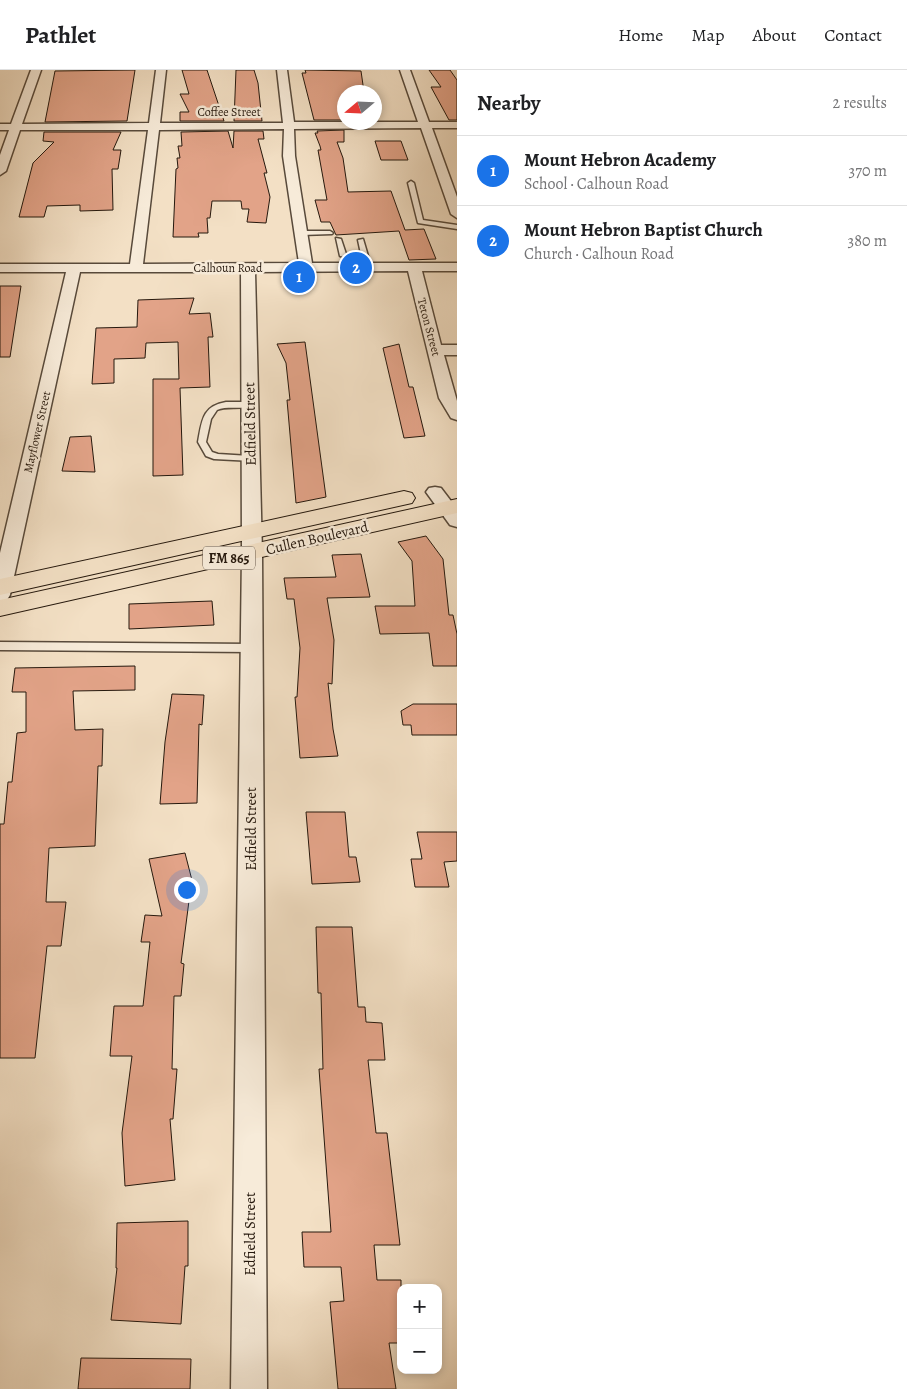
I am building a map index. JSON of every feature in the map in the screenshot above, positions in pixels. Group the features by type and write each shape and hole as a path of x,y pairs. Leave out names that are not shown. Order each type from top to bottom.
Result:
{"main road":[{"name":"Cullen Boulevard","path":"0,594 451,502"}],"street":[{"path":"0,172 36,70"},
{"path":"136,268 161,70"},
{"path":"282,70 289,125 289,156 306,267"},
{"path":"405,70 457,214"},
{"name":"Coffee Street","path":"0,127 457,125"},
{"name":"Calhoun Road","path":"0,268 306,267 353,261 414,267 457,266"},
{"name":"Teton Street","path":"414,267 447,398 457,415"},
{"name":"Edfield Street","path":"248,268 252,543 249,1389"},
{"name":"Mayflower Street","path":"0,594 74,269"},
{"path":"434,350 457,350"}],"lane":[{"path":"411,183 420,222 457,226"},
{"path":"300,233 330,233"},
{"path":"338,239 343,256 353,261 365,256 361,240"},
{"path":"250,404 215,406 208,412 202,442 209,454 217,457 250,458"},
{"path":"0,646 252,648"}],"building":[{"path":"135,70 127,121 45,122 55,71"},
{"path":"182,70 207,70 224,121 180,121 180,112 189,112 180,94 189,94"},
{"path":"236,70 254,70 258,83 262,121 234,121"},
{"path":"305,70 361,71 363,85 337,85 337,120 314,120 302,73 306,73"},
{"path":"429,70 450,70 457,80 457,120 449,120 431,87 441,87"},
{"path":"344,130 344,142 337,142 343,158 348,192 391,191 405,230 424,229 436,259 409,260 399,231 336,235 330,222 321,222 315,200 327,200 318,150 321,150 315,133 318,133 317,131"},
{"path":"228,131 233,148 234,131 263,131 264,139 258,139 267,173 264,173 270,197 266,223 247,222 249,209 242,209 241,201 212,201 210,218 207,218 208,233 198,233 199,237 173,237 176,169 178,168 177,158 180,158 178,146 182,146 181,132"},
{"path":"44,132 121,132 113,150 121,150 118,169 112,169 113,210 80,211 80,205 47,206 44,217 19,217 33,163 54,142 43,141"},
{"path":"375,141 401,141 408,160 381,160"},
{"path":"0,286 21,286 10,357 0,357"},
{"path":"194,298 189,314 210,313 213,337 208,337 210,387 180,388 183,475 153,476 153,379 179,379 178,342 146,343 145,358 114,359 114,383 92,384 96,328 137,327 138,300"},
{"path":"305,342 326,497 296,503 287,400 290,400 286,363 277,344"},
{"path":"399,344 409,387 413,387 425,436 404,438 383,348"},
{"path":"91,436 95,472 62,471 70,437"},
{"path":"426,536 443,559 449,615 453,615 457,634 457,666 433,666 429,633 380,634 375,606 415,606 412,561 398,542"},
{"path":"361,554 370,597 327,598 334,640 332,684 328,683 338,756 300,758 295,697 297,697 300,648 294,599 287,599 284,578 336,577 332,555"},
{"path":"212,601 214,625 129,629 129,604"},
{"path":"135,666 135,690 73,691 75,730 103,729 102,766 98,766 95,846 49,848 46,902 66,902 61,946 47,946 35,1058 0,1058 0,824 4,824 8,782 12,782 17,733 26,732 26,692 12,692 15,668"},
{"path":"172,694 204,695 202,725 199,724 197,803 160,804 165,742"},
{"path":"413,704 457,704 457,735 412,735 411,725 403,725 401,711"},
{"path":"306,812 345,812 349,857 356,857 360,882 312,884"},
{"path":"417,832 457,832 457,861 444,862 449,887 415,887 411,859 422,859"},
{"path":"185,853 195,892 190,893 181,963 184,964 181,996 174,996 172,1069 177,1069 173,1119 170,1119 175,1180 125,1186 122,1133 132,1056 110,1056 114,1006 143,1006 150,942 141,942 145,915 162,916 149,859"},
{"path":"316,927 352,927 358,1007 365,1007 366,1022 382,1023 385,1060 368,1060 376,1133 387,1133 400,1245 374,1245 377,1280 401,1280 401,1284 397,1284 397,1343 389,1343 396,1389 338,1389 330,1302 344,1301 341,1267 304,1267 302,1232 331,1232 319,1069 323,1069 321,993 318,993"},
{"path":"188,1221 188,1266 185,1266 181,1324 111,1320 117,1268 117,1223"},
{"path":"81,1358 191,1359 190,1389 78,1389"}],"place":[{"name":"Mount Hebron Baptist Church","path":"356,268"},
{"name":"Mount Hebron Academy","path":"299,277"}]}
